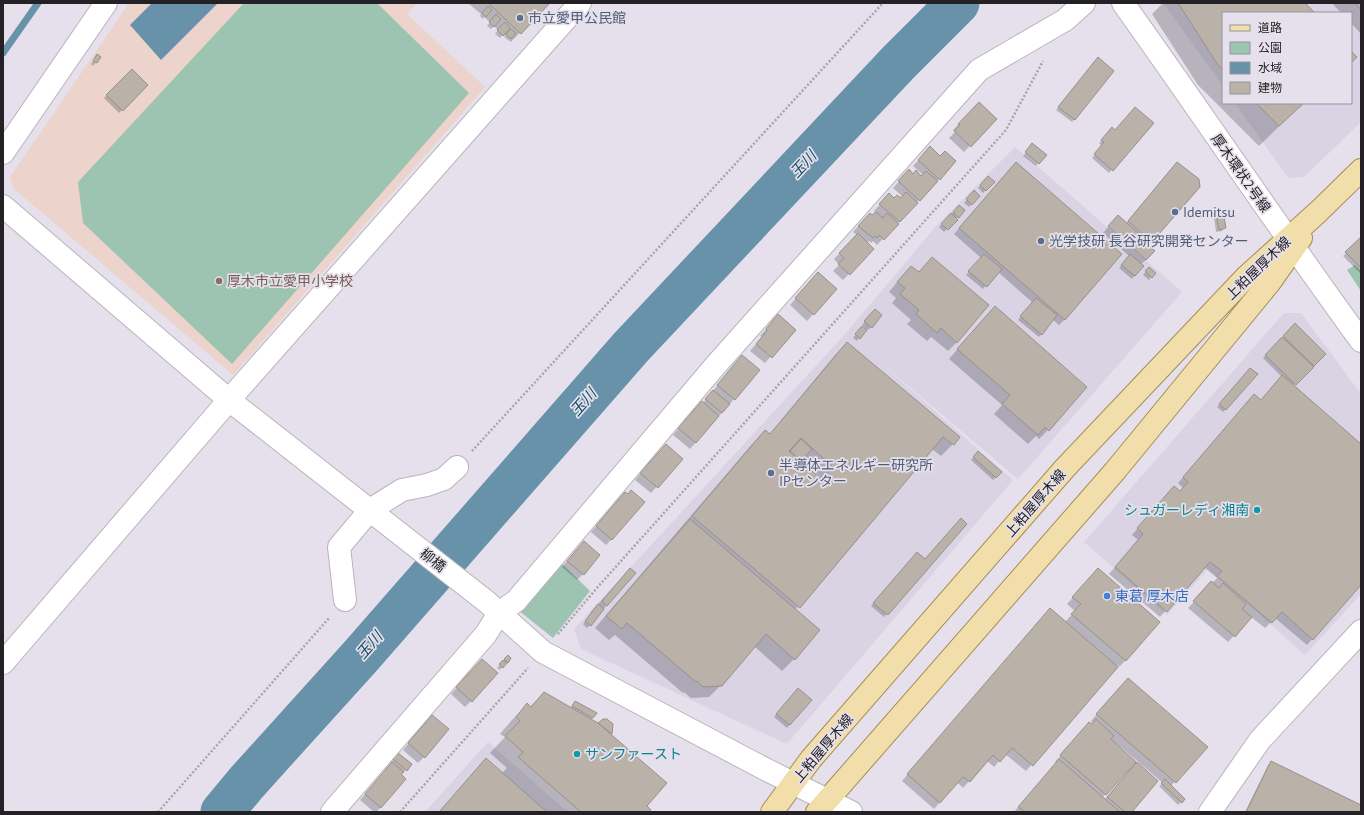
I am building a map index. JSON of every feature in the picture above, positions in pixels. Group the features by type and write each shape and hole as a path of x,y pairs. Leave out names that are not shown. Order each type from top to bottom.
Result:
{"main road":[{"name":"上粕屋厚木線","path":"821,807 1115,471 1270,282 1291,244 1318,212 1361,170"},
{"name":"上粕屋厚木線","path":"772,812 812,759 1065,468 1246,277 1291,244"}],"street":[{"path":"3,153 106,3"},
{"path":"3,663 229,400 580,3"},
{"path":"332,812 486,634 493,608 516,601 715,366 979,70 1064,20 1084,3"},
{"name":"厚木環状2号線","path":"1123,3 1361,342"},
{"name":"柳橋","path":"3,206 229,400 493,608 543,652 793,784 821,807 850,812"},
{"path":"344,600 338,547 402,490 427,485 444,479 457,467"},
{"path":"1210,812 1260,740 1361,631"}],"path":[{"path":"457,467 883,3"},
{"path":"400,812 543,652 606,577 1006,130 1046,54"},
{"path":"158,812 344,600"}],"shaded area":[{"name":"厚木市立愛甲小学校","path":"129,3 417,3 407,14 485,87 233,375 13,188 10,177"},
{"path":"1163,3 1361,3 1361,122 1304,177 1288,178 1236,104 1352,104 1352,12 1222,12 1222,85"},
{"path":"1015,147 1182,292 1018,479 874,357 1013,480 787,744 581,649 574,629 846,333 938,224"},
{"name":"シュガーレディ湘南","path":"1284,313 1301,313 1361,394 1361,594 1305,655 1208,569 1167,615 1084,542"},
{"path":"488,742 568,812 425,812"}],"green space":[{"name":"厚木市立愛甲小学校","path":"244,3 377,3 469,93 232,364 83,223 78,182"},
{"path":"1355,265 1361,271 1361,291 1347,270"},
{"path":"558,560 590,591 553,638 518,610"}],"water":[{"path":"152,3 218,3 161,60 130,25"}],"building":[{"name":"市立愛甲公民館","path":"488,3 550,3 521,34"},
{"path":"1178,3 1305,3 1314,12 1222,12 1222,69"},
{"path":"1355,3 1361,3 1361,10"},
{"path":"488,6 492,10 486,17 482,13"},
{"path":"496,14 501,19 494,27 489,22"},
{"path":"505,22 510,28 503,36 497,30"},
{"path":"511,29 516,33 511,39 506,34"},
{"path":"1352,52 1357,57 1352,62"},
{"path":"97,54 101,57 97,63 93,61"},
{"path":"1098,57 1114,71 1075,120 1058,107"},
{"path":"132,69 148,85 123,111 106,95"},
{"path":"979,102 997,119 971,147 954,131 960,125 958,124"},
{"path":"1257,104 1303,104 1279,126"},
{"path":"1135,107 1154,123 1113,171 1094,154 1104,142 1101,140 1112,127 1115,130"},
{"path":"1032,143 1047,155 1039,164 1025,152"},
{"path":"930,146 940,156 945,151 956,161 940,180 918,160"},
{"name":"光学技研 長谷研究開発センター","path":"1016,162 1122,254 1065,320 959,228"},
{"path":"1177,162 1199,179 1200,187 1152,242 1128,221"},
{"path":"909,169 913,174 916,170 921,176 926,171 938,181 920,201 898,181"},
{"path":"988,176 995,182 986,191 980,185"},
{"path":"974,190 980,196 972,205 966,199"},
{"path":"906,192 918,203 900,222 879,204 889,193 894,198 897,195 901,198"},
{"path":"959,205 965,210 959,218 953,212"},
{"path":"876,212 883,218 887,213 899,224 884,240 879,235 877,238 875,236 873,238 858,226 870,213 872,215"},
{"path":"1223,212 1226,228 1219,230 1216,213"},
{"path":"951,213 958,220 948,230 941,224"},
{"path":"1118,215 1146,240 1145,242 1155,251 1146,260 1108,226"},
{"path":"858,233 874,249 850,275 838,264 844,258 839,253"},
{"path":"1361,237 1361,268 1345,252"},
{"path":"984,254 1002,269 987,287 968,271"},
{"path":"1130,254 1144,266 1135,276 1121,265"},
{"path":"932,257 989,305 957,343 941,328 937,333 916,314 919,310 900,294 905,288 897,282 911,266 919,272"},
{"path":"1149,267 1156,273 1152,278 1145,271"},
{"path":"818,272 837,289 814,315 795,298"},
{"path":"1036,298 1057,315 1042,335 1020,316"},
{"path":"995,306 1087,387 1049,431 1045,427 1038,435 1002,404 1010,395 957,349"},
{"path":"875,309 882,315 872,328 864,321"},
{"path":"778,314 796,330 772,358 756,344"},
{"path":"1295,323 1326,354 1314,366 1283,336"},
{"path":"862,326 867,330 860,339 855,334"},
{"path":"1282,337 1314,367 1296,385 1265,355"},
{"name":"半導体エネルギー研究所 IPセンター","path":"847,342 960,437 954,445 943,437 800,608 692,516 765,430 770,434","holes":["801,438 833,467 822,480 789,451"]},
{"path":"742,355 760,370 735,400 717,385"},
{"path":"1250,368 1258,374 1226,410 1219,404"},
{"name":"シュガーレディ湘南","path":"1282,375 1361,444 1361,585 1313,640 1282,612 1272,623 1217,576 1222,571 1210,562 1167,612 1115,567 1143,534 1137,528 1174,486 1180,491 1188,482 1183,477 1254,394 1261,400"},
{"path":"713,390 730,404 722,413 705,399"},
{"path":"702,401 719,416 696,443 678,428"},
{"path":"801,439 812,449 801,461 790,451"},
{"path":"666,444 683,459 658,488 640,473"},
{"path":"978,451 1002,472 996,478 973,457"},
{"path":"631,490 645,502 612,540 596,526 625,492 628,494"},
{"path":"961,518 967,524 888,615 873,603 917,552 925,559"},
{"path":"690,519 820,630 795,660 766,634 722,686 703,687 627,623 622,629 606,616"},
{"path":"584,541 600,555 584,575 567,561"},
{"path":"630,568 636,573 607,606 602,601"},
{"path":"1098,568 1160,622 1126,661 1071,614 1081,604 1072,597"},
{"path":"1211,581 1219,588 1223,583 1246,604 1242,609 1252,617 1235,637 1193,601"},
{"path":"598,604 604,609 591,626 585,621"},
{"path":"1050,608 1118,667 1033,766 1012,748 1000,762 993,755 970,782 963,777 940,803 907,774"},
{"path":"508,655 511,658 508,663 504,659"},
{"path":"482,659 498,673 472,702 456,687"},
{"path":"503,660 507,663 503,668 499,664"},
{"path":"1128,678 1208,747 1176,783 1096,714"},
{"path":"798,688 812,700 790,725 776,714"},
{"name":"サンファースト","path":"544,692 598,723 667,783 647,806 651,810 649,812 581,812 518,757 523,752 505,736 520,721 516,717 527,703 531,707"},
{"path":"575,701 597,713 593,718 572,706"},
{"path":"432,715 449,729 425,758 408,743"},
{"path":"603,719 607,719 613,724 612,734 598,723"},
{"path":"1096,719 1114,736 1111,739 1136,762 1106,795 1060,755 1089,722 1092,724"},
{"path":"398,753 412,764 407,771 393,759"},
{"path":"486,758 547,812 439,812"},
{"path":"1059,759 1120,812 1025,812 1018,807"},
{"path":"1271,761 1361,805 1361,812 1246,812"},
{"path":"392,762 404,772 401,774 406,779 381,808 365,794"},
{"path":"1137,762 1158,781 1132,812 1125,812 1107,797"},
{"path":"1165,779 1185,799 1182,803 1161,783"}],"waterway":[{"path":"3,53 38,3"},
{"name":"玉川","path":"222,812 247,782 360,657 631,347 898,63 958,3"}],"place":[{"name":"市立愛甲公民館","path":"520,18"},
{"name":"Idemitsu","path":"1175,212"},
{"name":"光学技研 長谷研究開発センター","path":"1041,241"},
{"name":"厚木市立愛甲小学校","path":"219,281"},
{"name":"半導体エネルギー研究所 IPセンター","path":"771,473"},
{"name":"シュガーレディ湘南","path":"1257,510"},
{"name":"東葛 厚木店","path":"1107,596"},
{"name":"サンファースト","path":"577,754"}]}
